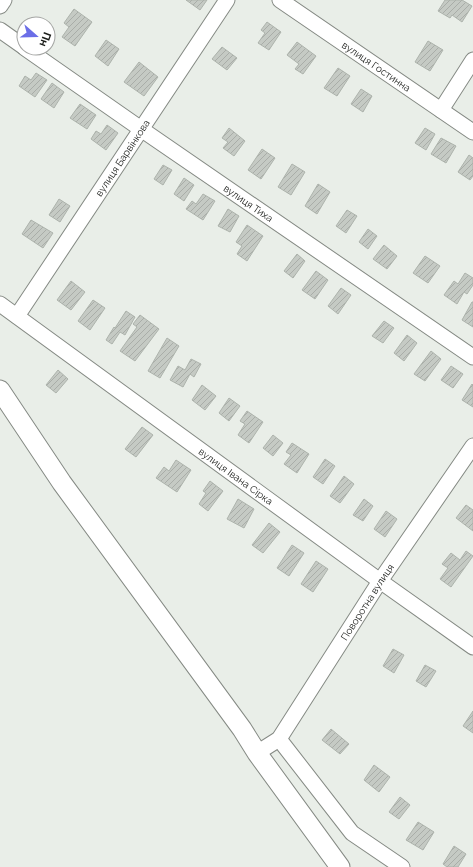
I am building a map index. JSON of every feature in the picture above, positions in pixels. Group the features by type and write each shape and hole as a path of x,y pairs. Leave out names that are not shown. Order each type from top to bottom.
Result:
{"street":[{"path":"0,6 4,0"},
{"name":"вулиця Барвінкова","path":"17,316 227,0"},
{"name":"вулиця Гостинна","path":"280,0 473,132"},
{"name":"вулиця Тиха","path":"0,30 16,42"},
{"name":"вулиця Тиха","path":"36,56 473,357"},
{"path":"441,110 473,60"},
{"name":"вулиця Івана Сірка","path":"0,304 473,647"},
{"path":"0,390 62,483 242,729 340,867"},
{"name":"Поворотна вулиця","path":"258,753 279,739 380,581 473,446"},
{"path":"279,739 352,833 402,867"}],"building":[{"path":"186,0 207,0 200,10"},
{"path":"445,0 462,0 472,6 462,22 452,15 450,18 438,11"},
{"path":"74,9 92,22 75,46 62,37 69,27 64,23"},
{"path":"267,22 281,32 269,50 258,43 265,33 261,30"},
{"path":"106,40 119,49 108,66 95,56"},
{"path":"428,41 443,50 430,71 415,62"},
{"path":"297,42 316,56 303,74 295,69 299,64 287,55"},
{"path":"222,47 237,58 227,70 212,59"},
{"path":"139,62 158,77 144,96 124,82"},
{"path":"338,68 350,76 337,96 324,88"},
{"path":"36,73 47,80 35,97 19,86 25,76 31,80"},
{"path":"52,83 64,92 54,108 41,99"},
{"path":"361,89 372,96 363,112 351,104"},
{"path":"80,104 96,115 87,129 70,118"},
{"path":"107,125 118,133 106,150 91,139 96,131 101,134"},
{"path":"229,128 245,141 234,156 223,148 228,142 222,138"},
{"path":"425,128 435,134 426,150 415,143"},
{"path":"441,138 456,146 446,163 431,154"},
{"path":"262,149 275,158 261,179 248,170"},
{"path":"469,155 473,158 473,176 470,180 458,172"},
{"path":"292,164 305,172 291,195 278,187"},
{"path":"163,165 172,170 163,185 154,179"},
{"path":"184,178 194,185 184,201 174,194"},
{"path":"318,184 330,192 317,214 305,206"},
{"path":"203,194 215,201 203,220 186,209 192,201 196,204"},
{"path":"59,199 70,206 60,222 49,215"},
{"path":"228,209 239,216 230,232 218,226"},
{"path":"347,210 357,216 346,233 336,226"},
{"path":"31,220 53,233 43,248 22,234"},
{"path":"247,225 263,236 247,261 237,254 242,246 236,242"},
{"path":"368,229 377,236 368,249 359,242"},
{"path":"384,245 397,256 387,269 373,259"},
{"path":"297,254 305,261 293,278 284,271"},
{"path":"425,256 440,266 428,283 413,273"},
{"path":"316,271 328,280 315,299 302,290"},
{"path":"465,273 473,278 473,285 467,294 464,292 457,304 444,295 454,281 458,284"},
{"path":"71,281 85,292 71,310 57,300"},
{"path":"341,288 351,295 338,314 328,306"},
{"path":"93,300 105,308 90,330 78,321"},
{"path":"473,302 473,327 462,320"},
{"path":"126,311 135,317 125,335 120,332 112,344 106,340"},
{"path":"140,315 159,329 135,361 120,351 137,327 133,324"},
{"path":"384,321 394,328 383,343 372,336"},
{"path":"407,335 417,343 404,361 394,353"},
{"path":"167,338 179,346 160,378 148,371"},
{"path":"431,351 441,359 425,381 414,374"},
{"path":"191,359 201,364 194,377 190,374 183,387 170,380 178,366 185,370"},
{"path":"451,366 463,374 453,388 441,380"},
{"path":"58,370 68,379 56,393 46,385"},
{"path":"472,384 473,385 473,407 462,400"},
{"path":"202,385 216,396 205,410 192,400"},
{"path":"229,398 240,406 229,421 219,413"},
{"path":"247,411 263,422 249,443 238,435 245,424 240,421"},
{"path":"142,427 153,435 136,457 125,449"},
{"path":"273,435 283,443 273,456 263,448"},
{"path":"292,443 309,454 297,473 284,464 291,455 286,452"},
{"path":"325,459 335,466 323,484 313,477"},
{"path":"176,460 191,470 177,492 156,478 164,467 169,471"},
{"path":"344,476 354,484 340,503 330,496"},
{"path":"210,481 223,491 208,511 199,504 206,493 203,491"},
{"path":"238,499 254,509 244,528 227,519"},
{"path":"364,499 373,506 363,521 353,515"},
{"path":"466,505 473,510 473,531 456,518"},
{"path":"386,511 397,519 385,537 374,529"},
{"path":"269,523 280,532 263,553 252,545"},
{"path":"292,545 304,553 289,576 277,568"},
{"path":"466,551 473,556 451,587 440,579 448,568 442,564 451,553 460,560"},
{"path":"316,561 328,569 313,592 301,584"},
{"path":"393,649 404,655 394,673 383,666"},
{"path":"425,665 436,671 426,687 416,681"},
{"path":"473,711 473,733 463,726"},
{"path":"331,729 349,744 340,754 322,740"},
{"path":"374,765 390,777 379,792 364,780"},
{"path":"400,797 410,805 399,819 389,812"},
{"path":"418,822 434,832 423,850 406,840"},
{"path":"454,846 466,854 458,867 447,867 443,864"}]}
